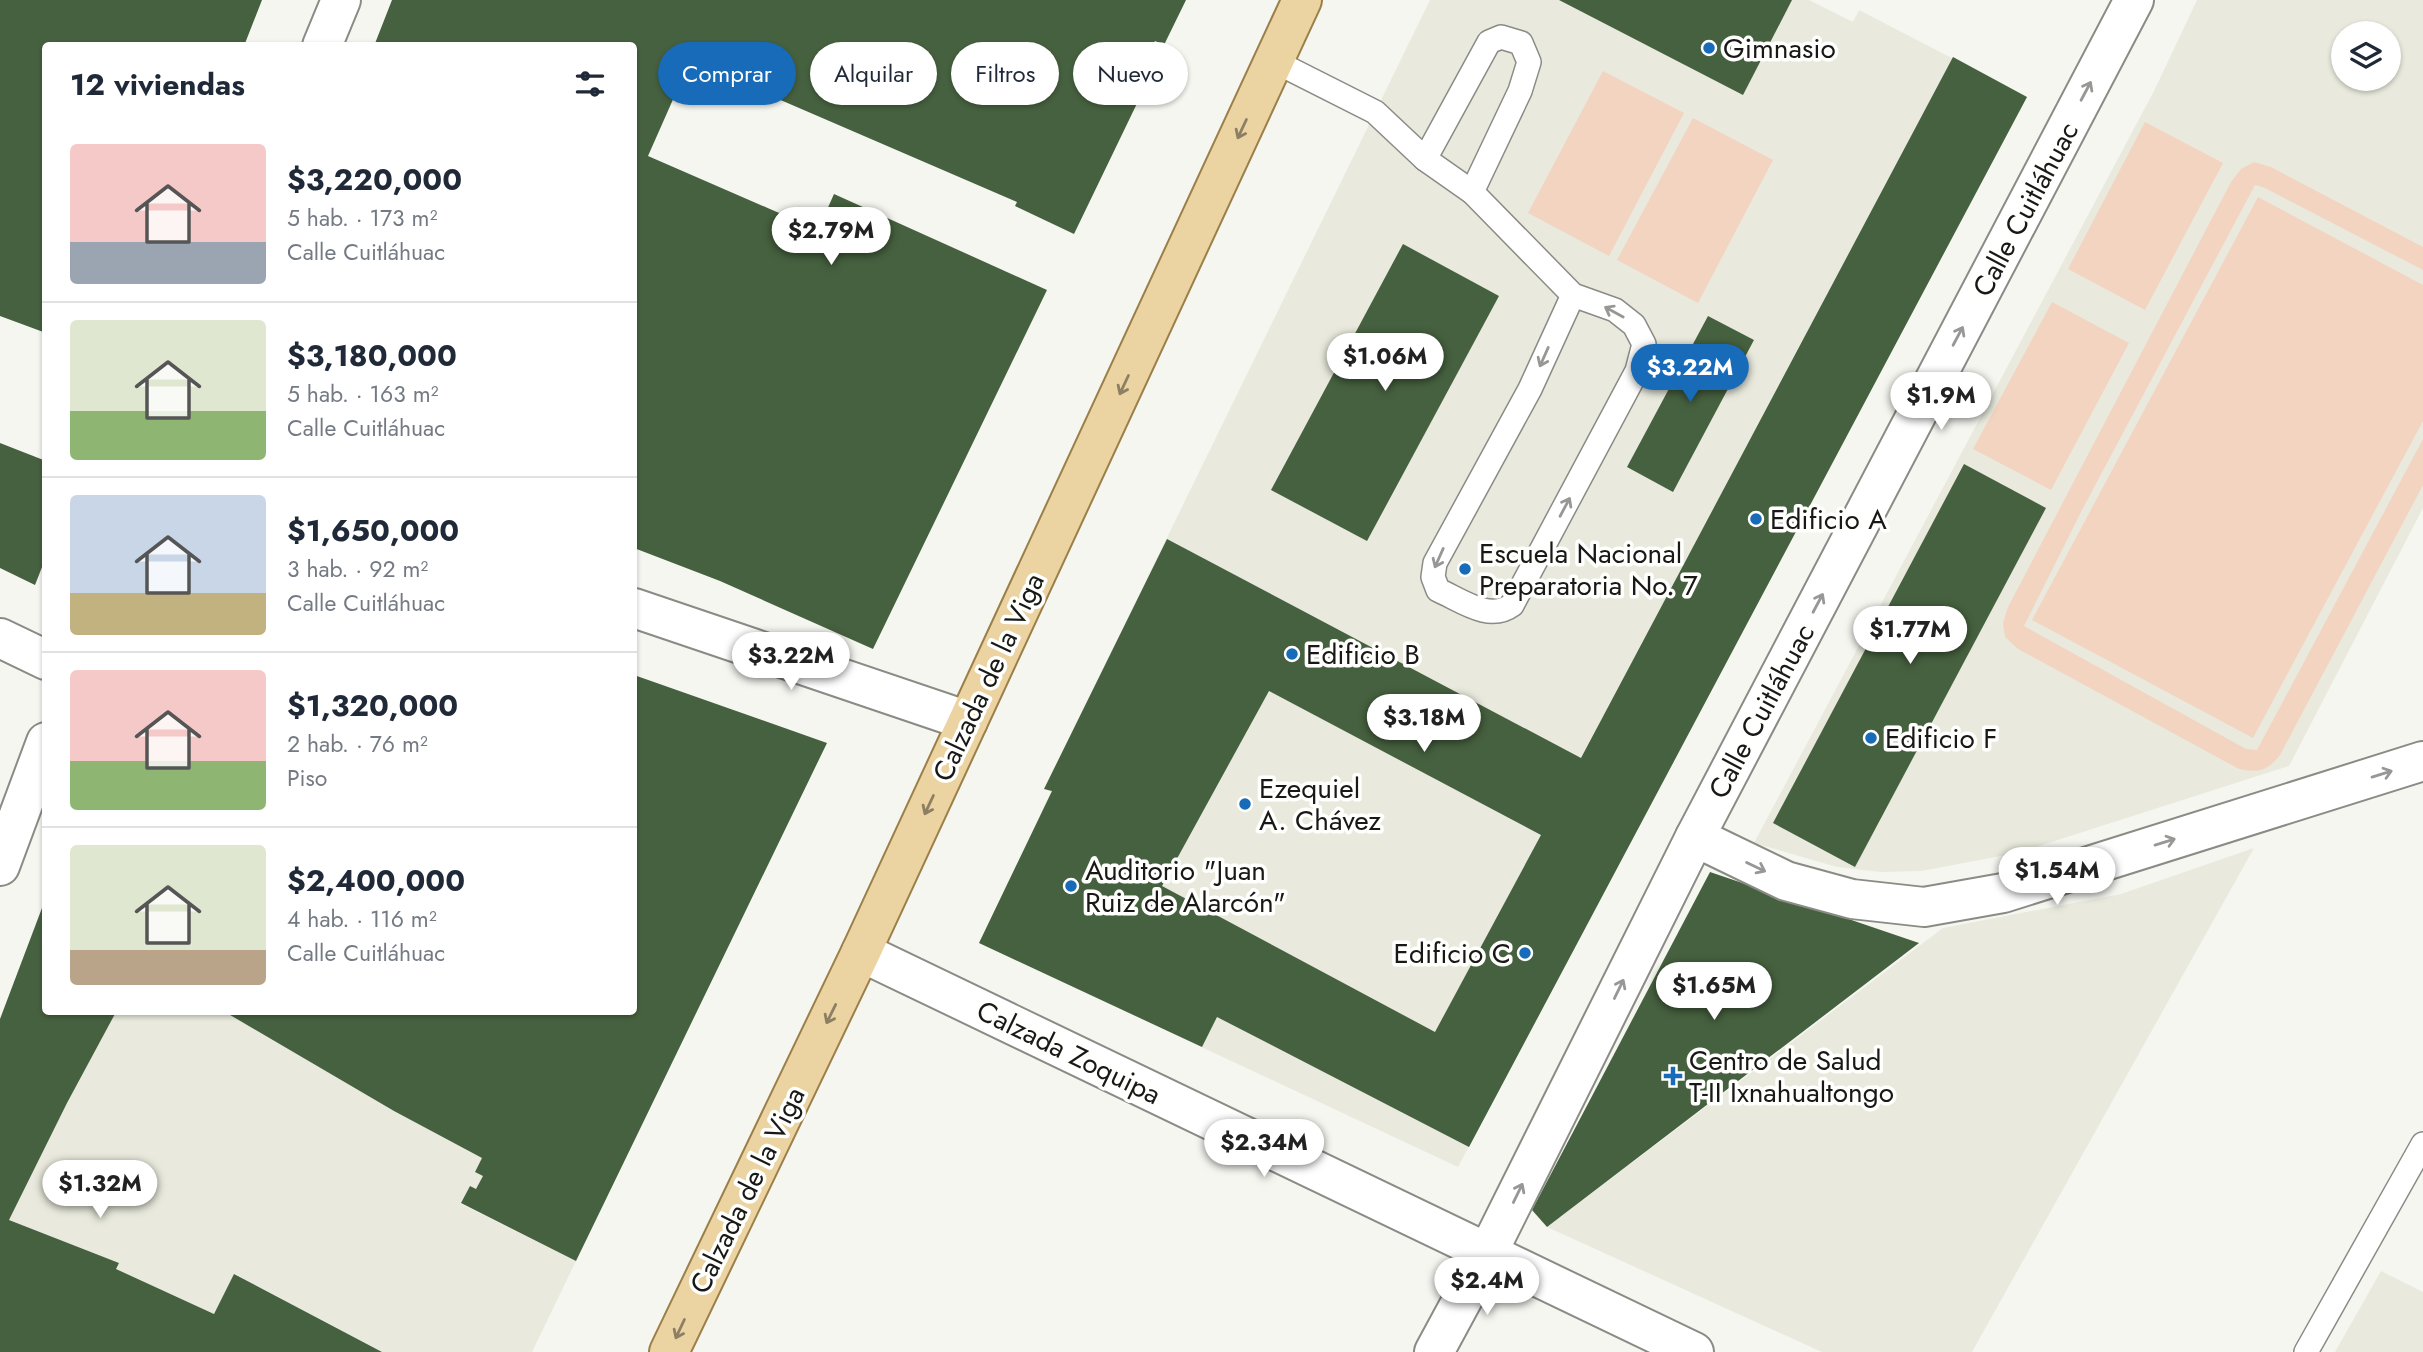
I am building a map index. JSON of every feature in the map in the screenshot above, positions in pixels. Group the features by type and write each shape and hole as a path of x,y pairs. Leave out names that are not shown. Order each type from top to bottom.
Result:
{"main road":[{"name":"Calzada de la Viga","path":"669,1352 861,952 1302,0"}],"street":[{"path":"324,42 341,0"},
{"name":"Calle Cuitláhuac","path":"1434,1352 1487,1254 1695,837 2134,0"},
{"path":"637,609 968,721"},
{"path":"0,638 42,658"},
{"path":"0,866 42,753"},
{"path":"1695,837 1786,881 1852,899 1924,906 2003,893 2423,761"},
{"name":"Calzada Zoquipa","path":"861,952 1694,1352"}],"lane":[{"path":"1425,159 1489,42 1501,37 1521,43 1530,62 1520,91 1472,192"},
{"path":"1274,61 1375,112 1425,159 1472,192 1573,295 1615,310 1634,325 1644,344 1637,371 1512,605 1503,612 1490,613 1438,590 1433,577 1435,563 1530,389 1573,295"},
{"path":"2306,1352 2423,1144"}],"shaded area":[{"name":"Escuela Nacional Preparatoria No. 7","path":"1430,0 1809,0 1853,22 1859,10 2027,97 1458,1167 979,943 1051,792 1044,789"},
{"path":"2197,0 2423,0 2423,508 2289,766 2017,853 1921,871 1881,872 1837,867 1754,843 2154,91"},
{"path":"1603,71 1684,113 1609,256 1528,213"},
{"path":"1693,118 1773,160 1698,303 1617,260"},
{"path":"2145,122 2223,163 2145,310 2068,269"},
{"path":"2254,162 2271,167 2423,247 2423,270 2255,185 2082,510 2024,626 2246,749 2257,750 2423,439 2423,485 2280,755 2267,768 2252,771 2239,769 2018,649 2005,637 2003,623 2008,607 2231,182 2241,169"},
{"path":"2258,197 2423,285 2423,421 2253,738 2032,620"},
{"path":"2052,302 2129,343 2051,490 1973,449"},
{"path":"2254,848 1972,1352 1822,1352 1547,1227 1943,928 2121,894"},
{"path":"114,1015 230,1015 394,1111 482,1158 483,1176 476,1189 470,1187 461,1204 576,1261 532,1352 382,1352 235,1274 214,1314 116,1269 119,1263 9,1220"},
{"path":"2381,1271 2423,1292 2423,1352 2335,1352"}],"building":[{"path":"0,0 262,0 246,42 42,42 42,332 0,316"},
{"path":"392,0 1186,0 1165,42 1073,42 1073,105 1136,105 1074,234 1015,206 1017,202 792,105 796,105 796,42 658,42 658,105 671,105 648,156 818,230 834,194 1047,290 873,649 720,581 637,549 637,42 376,42"},
{"name":"Gimnasio","path":"1559,0 1792,0 1743,95"},
{"path":"1953,57 2027,97 1469,1147 1217,1017 1202,1047 979,943 1052,791 1044,789 1167,539 1581,758","holes":["1269,691 1541,835 1435,1032 1162,886"]},
{"path":"1403,244 1499,296 1367,541 1271,490"},
{"path":"1708,316 1754,340 1673,492 1627,467"},
{"path":"0,443 42,459 42,567 35,585 0,568"},
{"name":"Edificio F","path":"1964,464 2046,508 1855,867 1773,823"},
{"path":"637,676 827,743 576,1261 461,1203 470,1186 476,1189 483,1176 475,1172 482,1158 394,1111 230,1015 637,1015"},
{"name":"Centro de Salud T-II Ixnahualtongo","path":"1710,872 1919,943 1547,1227 1532,1210"},
{"path":"42,908 42,1015 114,1015 9,1220 119,1263 116,1269 214,1314 234,1274 382,1352 0,1352 0,1019"}],"place":[{"name":"Gimnasio","path":"1709,48"},
{"name":"Edificio A","path":"1756,519"},
{"name":"Escuela Nacional Preparatoria No. 7","path":"1465,569"},
{"name":"Edificio B","path":"1292,654"},
{"name":"Edificio F","path":"1871,738"},
{"name":"Ezequiel A. Chávez","path":"1245,804"},
{"name":"Auditorio \"Juan Ruiz de Alarcón\"","path":"1071,886"},
{"name":"Edificio C","path":"1525,953"},
{"name":"Centro de Salud T-II Ixnahualtongo","path":"1673,1076"}]}
